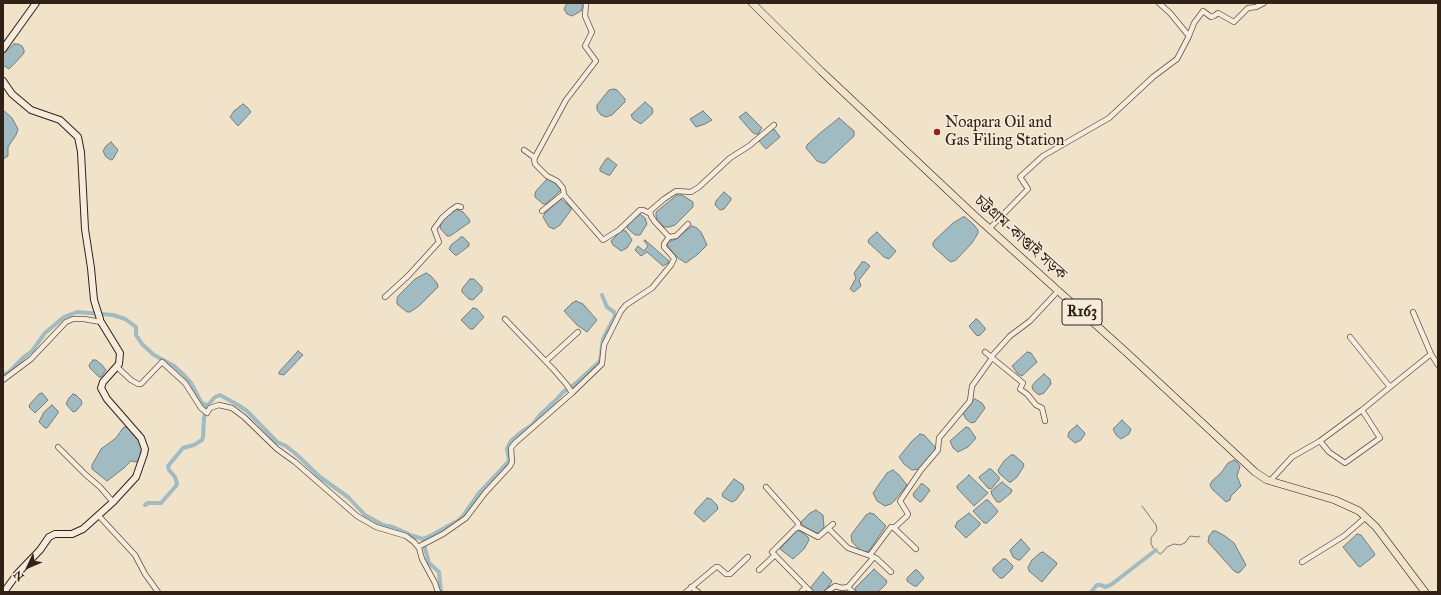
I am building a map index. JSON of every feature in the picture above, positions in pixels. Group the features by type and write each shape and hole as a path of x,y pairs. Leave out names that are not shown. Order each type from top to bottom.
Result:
{"main road":[{"path":"3,49 36,3"},
{"name":"চট্টগ্রাম-কাপ্তাই সড়ক","path":"752,3 821,71 989,229 1131,357 1255,472 1270,481 1339,502 1359,511 1383,535 1425,592"},
{"path":"3,81 12,94 31,110 60,120 78,137 81,152 85,229 96,308 100,321 120,353 119,364 103,382 103,393 141,438 145,449 136,477 113,502 83,529 69,534 55,534 49,537 40,550 4,589"}],"street":[{"path":"586,3 585,16 592,32 585,46 596,61 566,100 535,158 535,164 547,176 556,181 563,188 564,195 603,240 619,230 640,210 649,213 669,237"},
{"path":"1159,3 1170,13 1189,36"},
{"path":"989,229 1028,189 1020,177 1043,156 1109,118 1153,77 1177,59 1194,23 1203,11 1211,17 1218,12 1234,22 1248,8 1256,7 1264,3"},
{"path":"649,213 654,207 676,191 691,192 699,187 730,158 774,126"},
{"path":"524,150 535,158"},
{"path":"542,211 564,195"},
{"path":"385,297 408,276 439,242 434,229 442,218 457,206 461,207"},
{"path":"669,237 676,236 688,224"},
{"path":"418,547 443,534 466,518 485,493 510,466 512,462 511,448 515,442 572,393 602,364 604,345 621,311 626,305 652,288 672,265 674,259 664,246 669,237"},
{"path":"827,592 835,586 842,588 848,587 872,556 891,527 894,528 908,516 900,501 921,470 938,450 939,438 970,401 972,386 992,357 1010,336 1030,321 1058,291"},
{"path":"1413,312 1431,354 1438,365"},
{"path":"3,380 31,359 66,322 73,319 100,321"},
{"path":"504,319 546,361 567,384 572,393"},
{"path":"546,361 578,332"},
{"path":"1350,337 1390,388"},
{"path":"985,352 1023,383 1020,389 1025,392 1036,405 1042,408 1045,421"},
{"path":"1270,481 1292,457 1320,441 1362,410 1431,354"},
{"path":"117,367 131,380 141,384 162,362 185,383 201,408 207,413 210,408 219,404 232,408 244,417 277,449 295,462 357,516 376,527 406,536 414,542 418,547 438,592"},
{"path":"1320,441 1329,452 1346,463 1380,438 1362,410"},
{"path":"58,447 100,487 113,502"},
{"path":"766,488 798,523 798,527 818,537 833,524"},
{"path":"98,515 135,555 145,574 158,592"},
{"path":"1302,562 1344,536 1366,517"},
{"path":"798,527 793,530 772,552 812,592"},
{"path":"828,528 848,548 872,556 891,572"},
{"path":"894,528 916,549"},
{"path":"759,570 774,555"},
{"path":"686,592 717,566 726,574 731,574 748,557"},
{"path":"691,587 698,592"},
{"path":"801,592 806,587"},
{"path":"848,587 853,592"}],"water":[{"path":"567,3 584,3 581,11 572,16 567,14 564,9"},
{"path":"14,44 22,46 24,53 9,69 3,65 3,54"},
{"path":"609,90 617,90 625,99 625,102 612,115 606,117 601,115 597,110 597,105"},
{"path":"645,102 652,108 653,111 652,114 641,124 633,119 631,115"},
{"path":"243,104 251,112 238,126 230,117 234,111"},
{"path":"3,110 12,118 18,129 8,147 8,156 3,159"},
{"path":"703,111 712,120 696,127 690,119"},
{"path":"746,112 762,128 758,134 752,132 739,117"},
{"path":"839,118 854,131 854,136 825,163 817,161 806,148 807,145"},
{"path":"771,129 775,130 780,137 766,149 758,140"},
{"path":"111,142 118,150 111,160 106,157 103,151"},
{"path":"608,158 617,165 610,175 600,171 600,168"},
{"path":"547,179 554,181 561,190 546,204 543,204 535,197 535,194"},
{"path":"724,192 731,198 731,200 724,209 720,210 715,205 716,201"},
{"path":"677,195 682,195 693,202 693,207 675,225 664,227 657,219 656,212"},
{"path":"561,199 571,208 571,210 560,225 554,229 549,227 543,217 545,213"},
{"path":"456,209 463,212 470,222 450,236 447,236 440,228 441,223 443,219"},
{"path":"640,214 645,218 647,224 640,235 635,235 627,228 629,223"},
{"path":"963,217 974,225 978,230 978,233 972,243 956,260 951,262 933,246 933,243 953,223"},
{"path":"692,226 701,232 707,245 686,263 678,258 667,245 668,242 676,239"},
{"path":"622,230 626,231 632,240 627,248 621,251 613,245 611,241"},
{"path":"877,232 896,251 889,259 884,257 868,242 869,239"},
{"path":"461,237 469,243 469,246 455,255 449,249 451,245"},
{"path":"645,240 669,261 668,263 663,266 647,252 641,256 635,250 638,246 644,251 648,246 644,241"},
{"path":"862,262 865,262 870,266 859,280 861,286 854,292 850,289 856,278 854,273"},
{"path":"426,273 437,283 438,287 419,306 410,312 407,312 397,304 398,296 415,279"},
{"path":"470,279 474,279 482,287 482,291 473,300 469,299 462,292 462,289"},
{"path":"576,301 583,304 597,320 587,332 577,325 564,311"},
{"path":"473,308 477,309 484,317 473,329 470,329 461,320"},
{"path":"976,319 985,328 979,336 976,335 969,326"},
{"path":"298,351 303,355 284,375 279,374 279,372"},
{"path":"1027,352 1031,353 1037,362 1022,376 1018,374 1012,366"},
{"path":"93,360 96,360 106,370 101,377 99,377 90,368 89,365"},
{"path":"1044,374 1050,379 1051,384 1044,393 1039,395 1033,390 1032,386"},
{"path":"42,393 48,400 35,413 29,407 30,404 39,394"},
{"path":"73,394 81,400 82,404 76,411 73,412 66,404"},
{"path":"975,399 982,403 985,408 975,422 971,423 966,419 963,413"},
{"path":"52,405 58,413 47,428 45,428 39,422 44,412"},
{"path":"1122,420 1131,429 1129,434 1121,439 1116,435 1113,429"},
{"path":"1077,425 1085,434 1081,440 1075,443 1068,437 1068,435 1069,432"},
{"path":"125,427 128,427 139,438 142,453 137,462 131,461 107,481 92,469 92,465 101,449 116,438"},
{"path":"966,427 969,428 976,438 968,447 958,452 953,448 950,441"},
{"path":"920,434 924,435 936,448 919,469 912,470 904,464 899,457"},
{"path":"1011,455 1014,455 1023,463 1024,466 1017,477 1009,482 999,473 998,470 1004,461"},
{"path":"1234,460 1240,466 1237,476 1241,486 1231,496 1230,500 1226,502 1212,489 1210,485 1228,463"},
{"path":"991,469 999,477 999,480 991,489 988,488 979,477"},
{"path":"893,470 907,485 891,504 885,506 877,501 873,493 887,473"},
{"path":"969,475 988,493 974,506 957,488 957,486"},
{"path":"734,479 743,485 744,489 736,500 732,502 723,497 722,494"},
{"path":"1002,482 1012,490 1011,493 1000,502 997,502 991,491"},
{"path":"921,484 930,490 920,502 914,497 913,494"},
{"path":"707,498 711,499 717,505 718,509 704,522 694,513"},
{"path":"988,500 998,511 987,523 984,523 973,511"},
{"path":"816,510 823,515 824,527 819,533 816,533 803,526 801,522 810,513"},
{"path":"870,513 874,514 886,526 869,551 865,552 861,551 852,542 851,535 866,515"},
{"path":"969,513 980,523 980,525 966,538 955,527 957,522"},
{"path":"797,530 808,537 809,540 804,549 793,559 780,549"},
{"path":"1213,531 1225,536 1234,543 1246,565 1240,572 1238,573 1234,571 1208,542 1209,536"},
{"path":"1357,534 1361,535 1375,554 1360,567 1343,547"},
{"path":"1021,539 1030,549 1020,560 1018,560 1013,557 1010,550"},
{"path":"1043,552 1057,564 1042,582 1029,571 1028,567 1032,560"},
{"path":"1003,559 1006,559 1013,566 1003,578 1000,578 993,571 993,568"},
{"path":"874,569 887,581 886,584 878,592 857,592 855,589 856,587"},
{"path":"915,570 917,570 924,578 917,586 914,586 907,581 907,578"},
{"path":"823,572 832,581 825,592 814,592 811,587"}],"waterway":[{"path":"145,505 148,503 161,503 176,486 177,483 175,477 169,470 168,466 183,448 194,445 202,440 204,418 207,406 215,397 220,395 247,411 277,442 286,446 320,477 348,497 365,515 383,525 393,527 423,539 432,535 459,520 463,516 479,493 508,462 509,459 507,449 511,441 532,425 563,392 575,384 600,361 603,339 615,316 614,312 607,307 602,295"},
{"path":"3,375 9,372 32,351 45,333 64,317 77,312 113,315 125,319 136,327 136,335 142,344 154,355 174,366 183,374 191,383 201,402 207,406"},
{"path":"1142,506 1156,525 1157,530 1151,538 1151,544 1160,554 1167,547 1174,544 1180,545 1185,543 1190,536 1200,536"},
{"path":"423,541 429,563 439,572 441,592"},
{"path":"1091,592 1097,585 1106,587 1112,584 1156,550"}],"place":[{"name":"Noapara Oil and Gas Filing Station","path":"937,132"}]}
